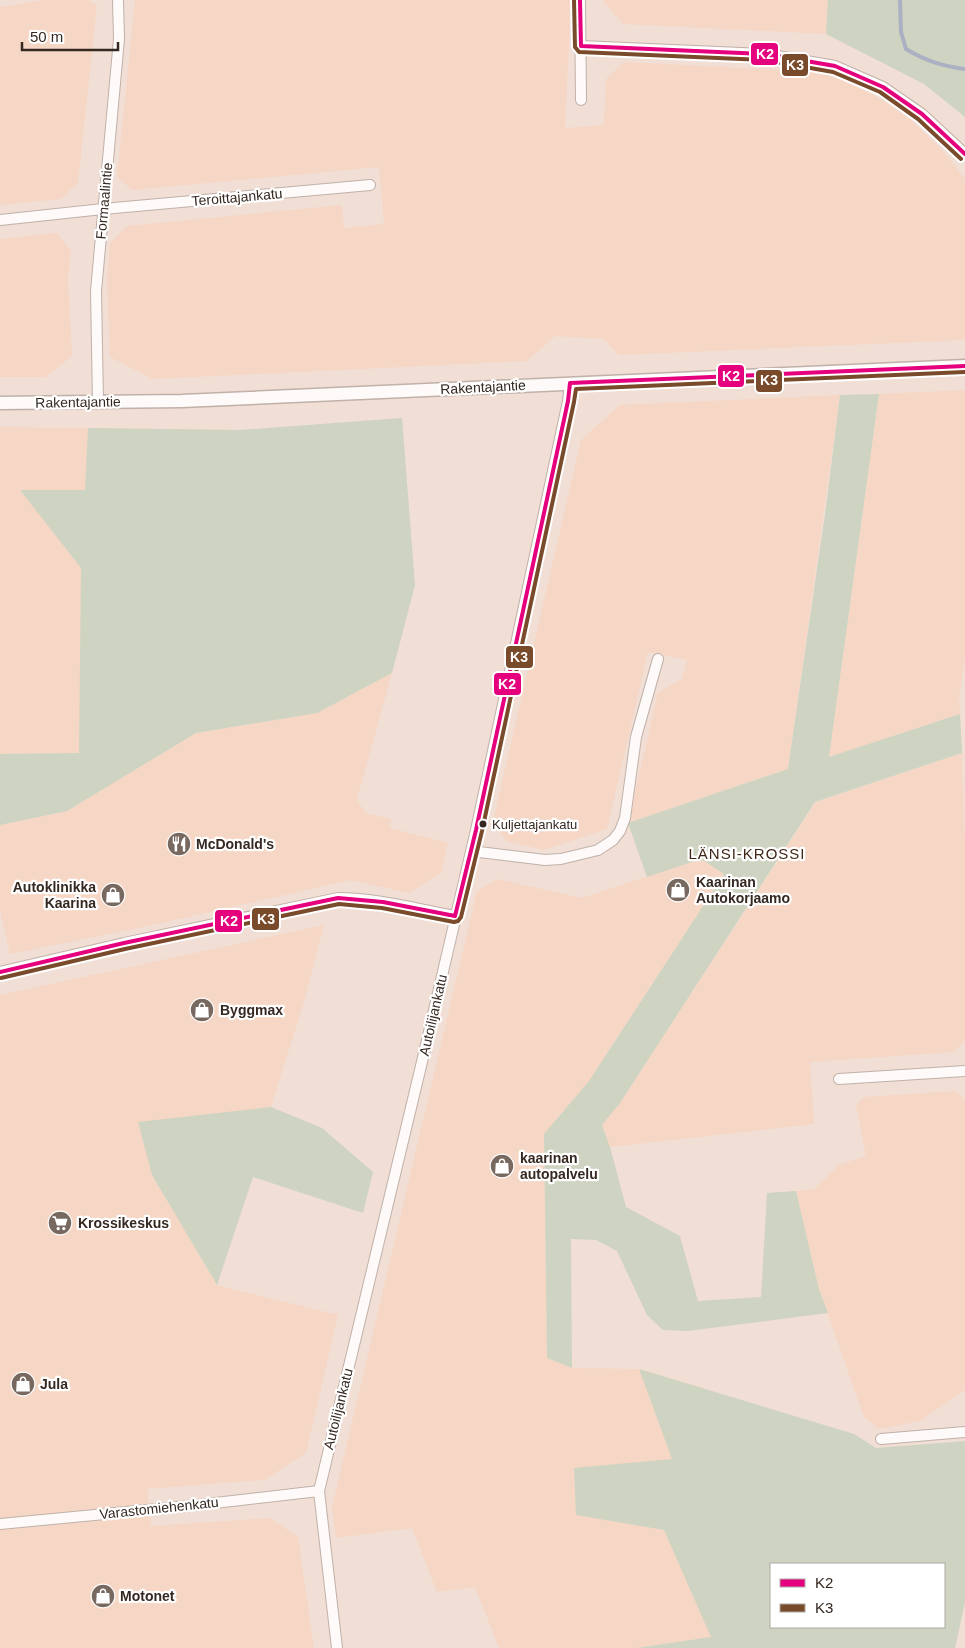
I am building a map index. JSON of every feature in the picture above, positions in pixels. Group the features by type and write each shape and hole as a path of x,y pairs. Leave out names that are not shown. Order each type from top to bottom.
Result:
{"street":[{"name":"Formaalintie","path":"98,402 96,291 119,39 118,0"},
{"path":"580,0 581,100"},
{"path":"581,46 766,54 834,66 884,87 922,114 965,154"},
{"name":"Teroittajankatu","path":"0,220 370,185"},
{"name":"Rakentajantie","path":"0,403 191,400 965,366"},
{"name":"Autoilijankatu","path":"337,1648 319,1492 471,851 566,411 570,383"},
{"path":"471,851 545,860 561,859 598,850 613,840 620,831 625,818 636,737 658,659"},
{"path":"0,972 124,943 338,898 384,902 455,916"},
{"path":"839,1079 965,1071"},
{"path":"881,1439 965,1432"},
{"name":"Varastomiehenkatu","path":"0,1524 319,1492"}],"shaded area":[{"path":"44,0 88,0 97,5 78,183 61,199 0,205 0,7"},
{"path":"135,0 571,0 565,128 604,125 606,79 624,62 824,72 844,80 881,99 913,122 942,150 965,179 965,340 619,355 603,339 555,336 527,361 153,379 110,357 107,279 110,243 127,226 342,205 344,228 384,224 379,167 132,190 117,177"},
{"path":"602,0 828,0 826,34 623,24"},
{"path":"57,233 71,251 68,278 72,356 46,377 0,377 0,239"},
{"path":"965,390 965,658 959,696 960,714 829,757 879,394"},
{"path":"840,395 788,769 628,823 658,693 682,679 687,660 648,652 607,829 544,850 506,841 493,821 581,440 620,405"},
{"path":"0,427 240,430 79,753 0,754"},
{"path":"392,673 357,799 365,813 391,819 390,828 448,843 441,873 409,893 350,880 144,927 10,954 0,910 0,825 67,811 196,733 317,713"},
{"path":"962,753 965,844 965,1040 954,1052 810,1062 814,1124 610,1147 602,1125 620,1103 816,802"},
{"path":"701,859 724,874 589,1081 544,1135 547,1358 572,1368 639,1369 706,1389 711,1637 637,1648 499,1648 475,1587 437,1592 412,1528 336,1538 332,1507 477,891 497,879 582,898"},
{"path":"324,925 303,1005 260,1142 152,1175 217,1285 338,1315 306,1453 264,1480 147,1489 151,1526 270,1518 298,1537 314,1648 0,1648 0,995"},
{"path":"956,1091 965,1099 965,1390 920,1421 879,1429 864,1417 819,1289 796,1191 814,1189 839,1165 866,1156 856,1105 864,1097"}],"green space":[{"path":"828,0 965,0 965,117 924,84 826,34"},
{"path":"879,394 829,757 960,714 962,753 815,802 620,1103 602,1125 626,1207 680,1236 698,1301 761,1297 767,1193 796,1191 819,1289 828,1313 688,1331 663,1330 647,1315 617,1251 596,1240 571,1239 572,1368 547,1358 544,1134 589,1081 724,874 701,859 647,877 628,823 788,769 826,507 840,395"},
{"path":"402,418 415,585 392,673 317,713 196,733 67,811 0,825 0,754 79,753 81,568 20,490 85,490 88,428 240,430"},
{"path":"271,1107 322,1128 373,1172 363,1213 253,1177 217,1285 152,1175 138,1122"},
{"path":"639,1369 854,1434 876,1448 965,1441 965,1602 955,1648 637,1648 711,1637 664,1530 576,1515 574,1468 672,1459"}],"waterway":[{"path":"900,0 901,32 906,49 934,62 965,69"}],"transit line":[{"name":"K3","path":"574,0 575,47 579,52 765,60 833,72 880,92 918,119 961,159"},
{"name":"K2","path":"580,0 581,46 766,54 835,66 883,87 922,114 965,154"},
{"name":"K2","path":"0,972 124,943 338,898 383,902 455,916 476,830 568,401 570,383 965,366"},
{"name":"K3","path":"1,978 125,949 339,904 382,908 454,922 458,921 461,917 482,831 576,389 965,372"}],"place":[{"name":"Kuljettajankatu","path":"483,824"},
{"name":"McDonald's","path":"179,844"},
{"name":"Kaarinan Autokorjaamo","path":"678,890"},
{"name":"Autoklinikka Kaarina","path":"113,895"},
{"name":"Byggmax","path":"202,1010"},
{"name":"kaarinan autopalvelu","path":"502,1166"},
{"name":"Krossikeskus","path":"60,1223"},
{"name":"Jula","path":"23,1384"},
{"name":"Motonet","path":"103,1596"}],"district":[{"name":"LÄNSI-KROSSI","path":"747,854"}]}
